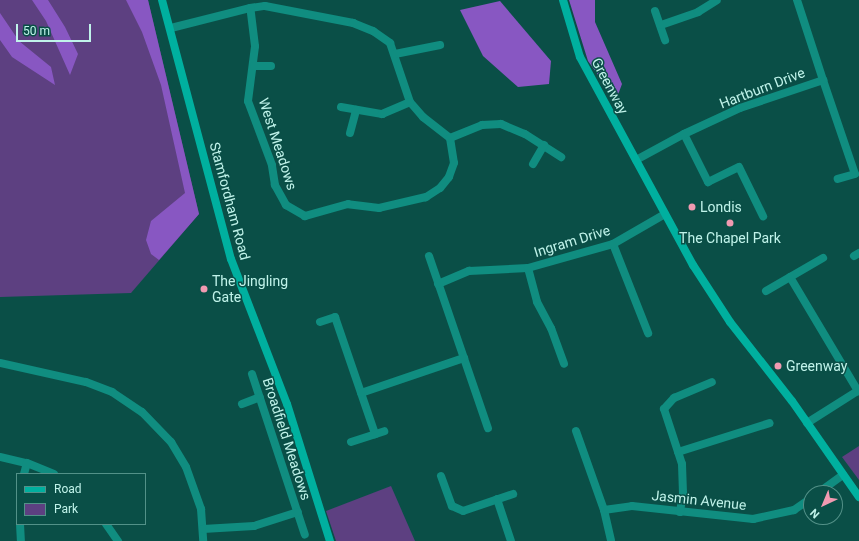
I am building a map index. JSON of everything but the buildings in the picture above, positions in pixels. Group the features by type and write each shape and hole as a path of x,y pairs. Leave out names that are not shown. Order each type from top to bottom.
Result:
{"street":[{"name":"Stamfordham Road","path":"162,0 171,28 231,259 287,404 330,541"},
{"name":"Greenway","path":"563,0 580,57 693,265 730,322 808,423 859,497"},
{"path":"661,25 693,14 717,0"},
{"name":"Hartburn Drive","path":"636,160 684,134 740,108 823,80 797,0"},
{"path":"171,28 250,8 281,8 353,23 374,31 390,43 395,54 410,102 423,117 450,138 482,125 501,124 525,134 561,157"},
{"name":"West Meadows","path":"250,8 255,46 254,66 248,101 272,165 275,185 286,205 305,216 348,204 379,208 426,197 440,188 450,177 454,163 450,138"},
{"path":"655,11 665,40"},
{"path":"395,54 440,45"},
{"path":"254,66 271,66"},
{"path":"823,80 855,174 838,179"},
{"path":"342,107 382,114 410,102"},
{"path":"350,133 356,110"},
{"path":"684,134 708,182 739,167 764,216"},
{"path":"534,164 544,146"},
{"name":"Ingram Drive","path":"438,284 469,271 528,268 613,244 665,214"},
{"path":"613,244 648,334"},
{"path":"429,256 488,428"},
{"path":"766,291 822,258"},
{"name":"Ingram Drive","path":"528,268 537,302 551,328 564,364"},
{"path":"790,277 859,391 808,423"},
{"path":"320,322 335,317 375,434"},
{"path":"361,392 464,358"},
{"path":"0,363 86,382 112,392 142,412 162,430 183,461 198,496 203,529 203,541"},
{"name":"Broadfield Meadows","path":"252,374 305,535"},
{"path":"680,512 683,492 682,464 664,408 674,398 712,382"},
{"path":"242,404 260,397"},
{"path":"678,452 770,423"},
{"path":"351,442 384,431"},
{"path":"576,431 604,510 611,540"},
{"path":"0,458 27,463 52,473"},
{"path":"24,473 27,463"},
{"path":"829,485 843,475"},
{"path":"441,476 452,506 463,511 513,494"},
{"path":"497,499 511,541"},
{"name":"Jasmin Avenue","path":"604,510 632,506 753,519 794,510 803,504"},
{"name":"Broadfield Meadows","path":"203,529 254,526 298,512"},
{"path":"20,525 21,541"},
{"path":"107,525 118,541"}],"green space":[{"path":"0,0 148,0 199,214 131,293 0,297"},
{"path":"859,446 859,480 842,457"},
{"path":"391,486 415,541 336,541 326,511"}],"shaded area":[{"path":"32,0 48,0 65,27 78,54 70,75 46,21"},
{"path":"126,0 148,0 199,214 159,260 151,254 146,240 151,221 185,193 161,85 142,32"},
{"path":"569,0 595,0 595,22 622,84 616,100 588,61"},
{"path":"500,1 551,61 549,84 518,87 483,56 460,10"},
{"path":"0,13 19,41 51,67 55,85 12,57 0,40"}],"place":[{"name":"Londis","path":"692,207"},
{"name":"The Chapel Park","path":"730,223"},
{"name":"The Jingling Gate","path":"204,289"},
{"name":"Greenway","path":"778,366"}]}
